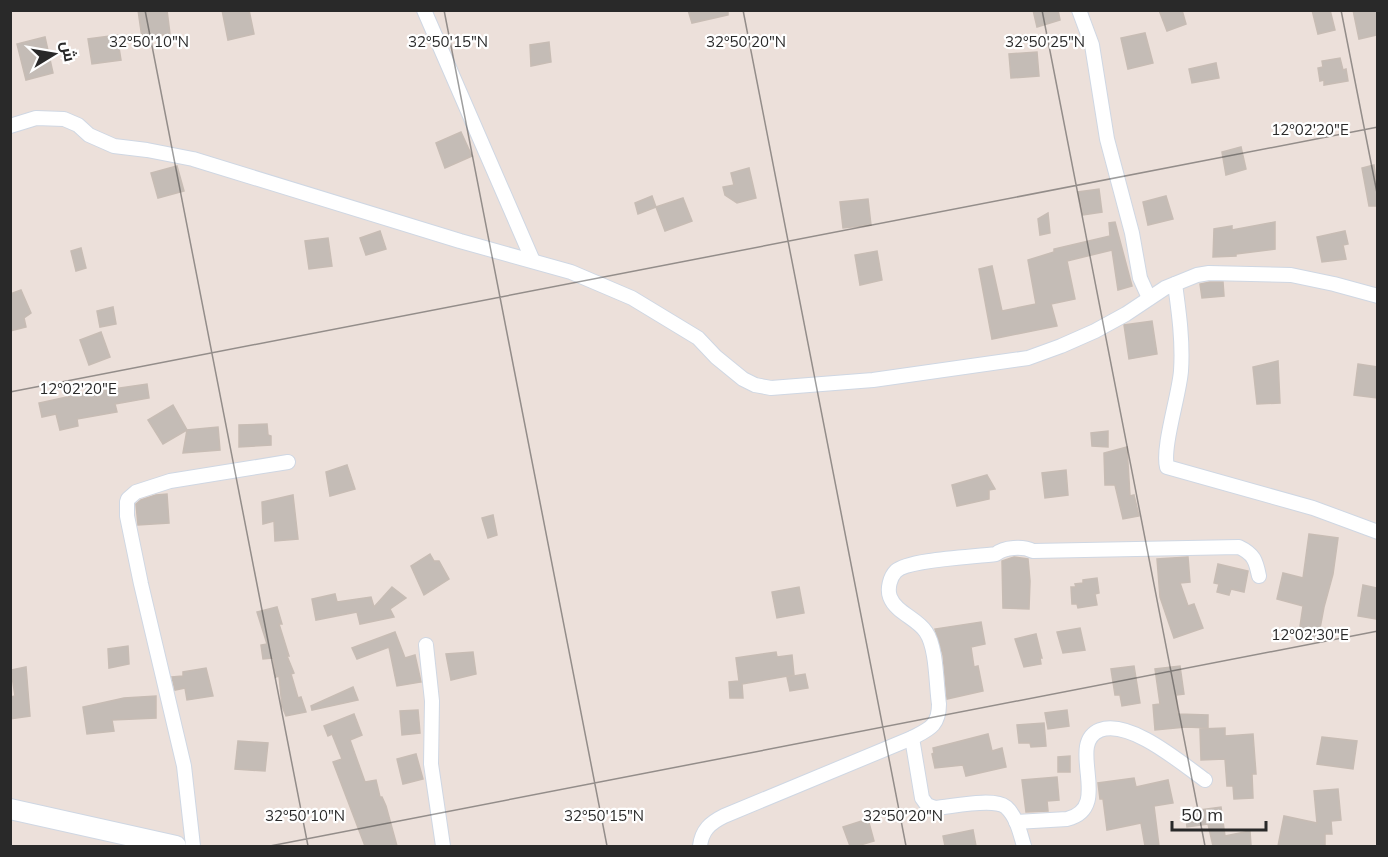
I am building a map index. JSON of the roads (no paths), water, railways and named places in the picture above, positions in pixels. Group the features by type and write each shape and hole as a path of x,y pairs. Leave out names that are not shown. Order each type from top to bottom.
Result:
{"street":[{"path":"424,10 532,261"},
{"path":"1079,10 1092,45 1107,139 1132,233 1140,278 1149,298"},
{"path":"10,126 36,118 64,119 78,124 89,135 114,147 147,150 193,159 571,272 632,298 698,338 716,357 743,378 755,385 771,388 873,380 1028,358 1095,331 1175,284 1209,273 1291,275 1377,296"},
{"path":"1175,284 1181,332 1181,362 1167,448 1167,467 1313,508 1377,532"},
{"path":"193,846 184,766 141,584 127,516 127,502 136,492 170,481 288,462"},
{"path":"700,846 707,827 724,816 912,738 934,724 939,712 939,704 933,660 926,632 898,608 890,599 888,592 891,578 896,571 905,566 996,554 1001,550 1027,548 1033,551 1239,547 1256,559 1259,576"},
{"path":"426,645 432,701 431,764 443,846"},
{"path":"1016,822 1067,819 1083,810 1089,798 1086,745 1092,735 1103,729 1124,729 1152,743 1205,780"},
{"path":"912,738 922,798 927,805 934,808 999,803 1010,812 1016,822 1024,846"},
{"path":"10,809 176,846"}]}
